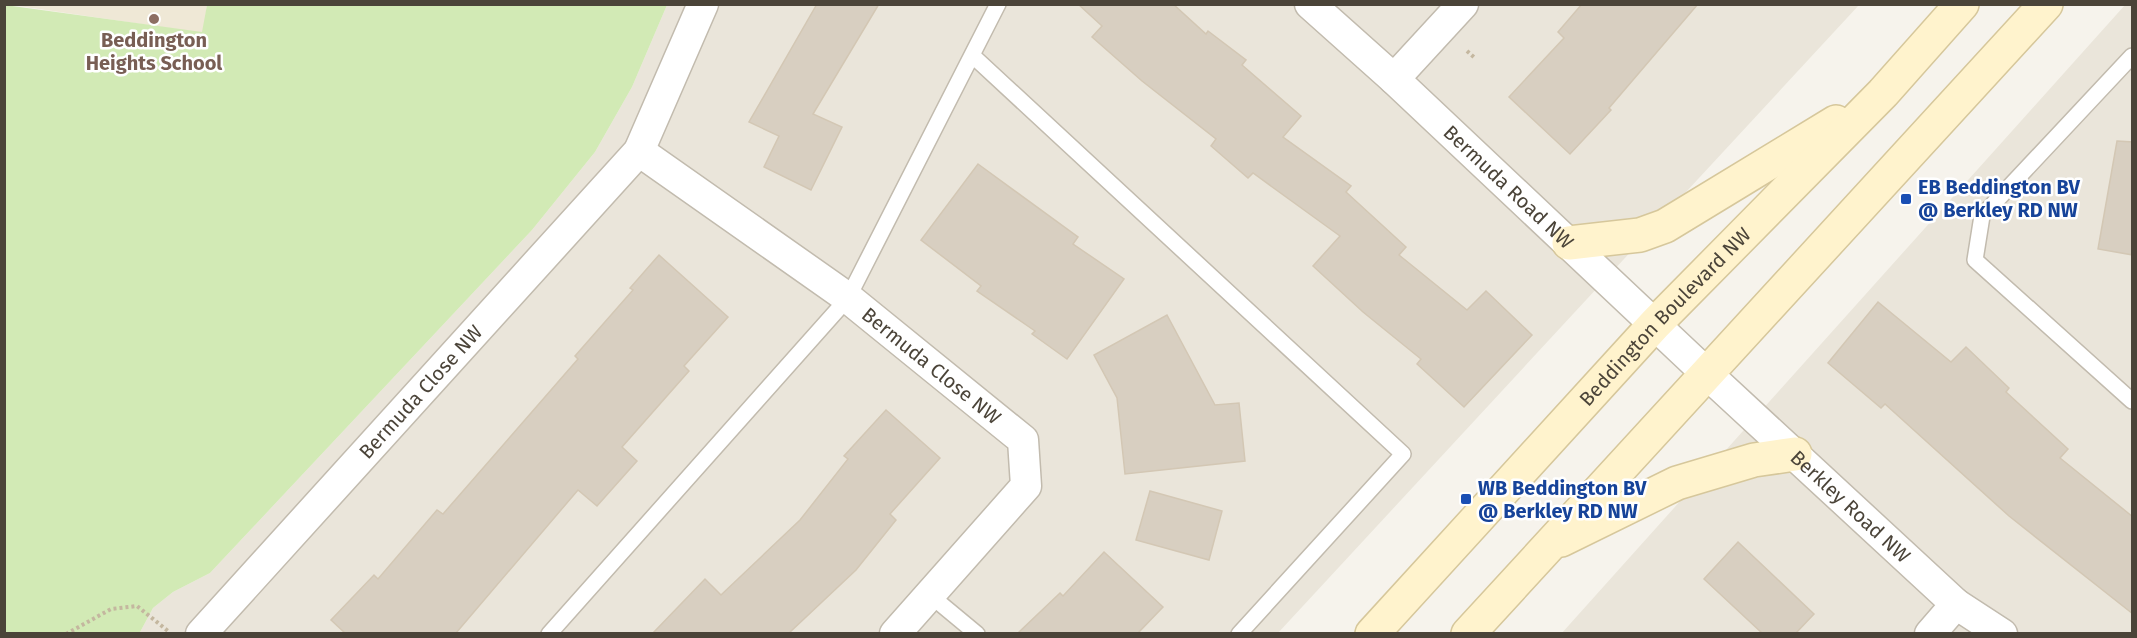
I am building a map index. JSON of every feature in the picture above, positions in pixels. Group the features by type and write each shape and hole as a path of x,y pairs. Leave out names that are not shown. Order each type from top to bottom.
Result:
{"main road":[{"name":"Beddington Boulevard NW","path":"1372,633 1655,324 1883,93 1962,4"},
{"path":"1468,633 1705,372 2046,4"},
{"path":"1569,243 1640,235 1665,226 1883,93"},
{"path":"1546,547 1677,483 1735,464 1795,454"}],"street":[{"name":"Bermuda Close NW","path":"201,633 639,151 703,4"},
{"name":"Bermuda Road NW","path":"1310,4 1394,79 1705,372"},
{"path":"1394,79 1463,4"},
{"name":"Bermuda Close NW","path":"639,151 848,298 1023,440 1026,486 894,633"},
{"name":"Berkley Road NW","path":"1705,372 1956,604 2002,633"},
{"path":"1930,633 1956,604"}],"lane":[{"path":"549,633 848,298 998,4"},
{"path":"973,56 1403,454 1239,633"},
{"path":"2133,56 1982,216 1975,260 2133,401"},
{"path":"930,595 977,633"}],"path":[{"path":"66,633 111,609 136,606 172,633"}],"shaded area":[{"name":"Beddington Heights School","path":"5,4 207,5 203,33"},
{"path":"667,5 1859,5 1278,633 139,634 153,608 173,592 210,573 532,230 595,152 632,87"},
{"path":"2125,5 2132,5 2132,633 1561,634"}],"green space":[{"path":"5,5 202,32 207,5 667,5 632,87 595,152 532,230 210,573 173,592 153,608 139,634 5,633"}],"building":[{"path":"817,4 879,4 813,114 842,127 811,190 764,167 779,136 749,122"},
{"path":"1078,4 1173,4 1206,34 1208,31 1246,60 1242,65 1301,116 1283,137 1351,186 1346,192 1406,247 1399,255 1467,310 1486,291 1532,335 1464,407 1417,364 1421,359 1363,312 1313,266 1340,236 1253,173 1248,178 1211,146 1216,139 1142,81 1092,37 1102,26"},
{"path":"1582,4 1698,4 1609,108 1611,110 1570,154 1509,97 1564,38 1558,32"},
{"path":"2117,141 2133,142 2133,255 2098,249"},
{"path":"978,164 1078,237 1073,244 1124,279 1067,359 1032,334 1035,331 977,291 981,286 921,240"},
{"path":"659,255 728,317 684,366 689,371 622,447 637,461 597,506 578,490 456,633 345,633 331,620 374,575 378,579 437,510 443,514 578,359 575,356 633,290 630,288"},
{"path":"1878,302 1951,362 1966,347 2009,388 2006,392 2068,449 2060,458 2133,517 2133,614 2009,516 1885,404 1881,408 1828,363"},
{"path":"1167,315 1215,405 1239,403 1245,461 1125,474 1117,398 1094,355"},
{"path":"886,410 940,458 890,514 896,520 856,570 789,633 653,633 705,579 721,595 800,520 848,459 844,456"},
{"path":"1150,491 1222,511 1209,560 1136,540"},
{"path":"1738,542 1814,614 1796,633 1762,633 1704,579"},
{"path":"1104,552 1163,607 1138,633 1018,633 1060,593 1063,596"}],"place":[{"name":"Beddington Heights School","path":"154,19"},
{"name":"EB Beddington BV @ Berkley RD NW","path":"1906,199"},
{"name":"WB Beddington BV @ Berkley RD NW","path":"1466,499"}]}
